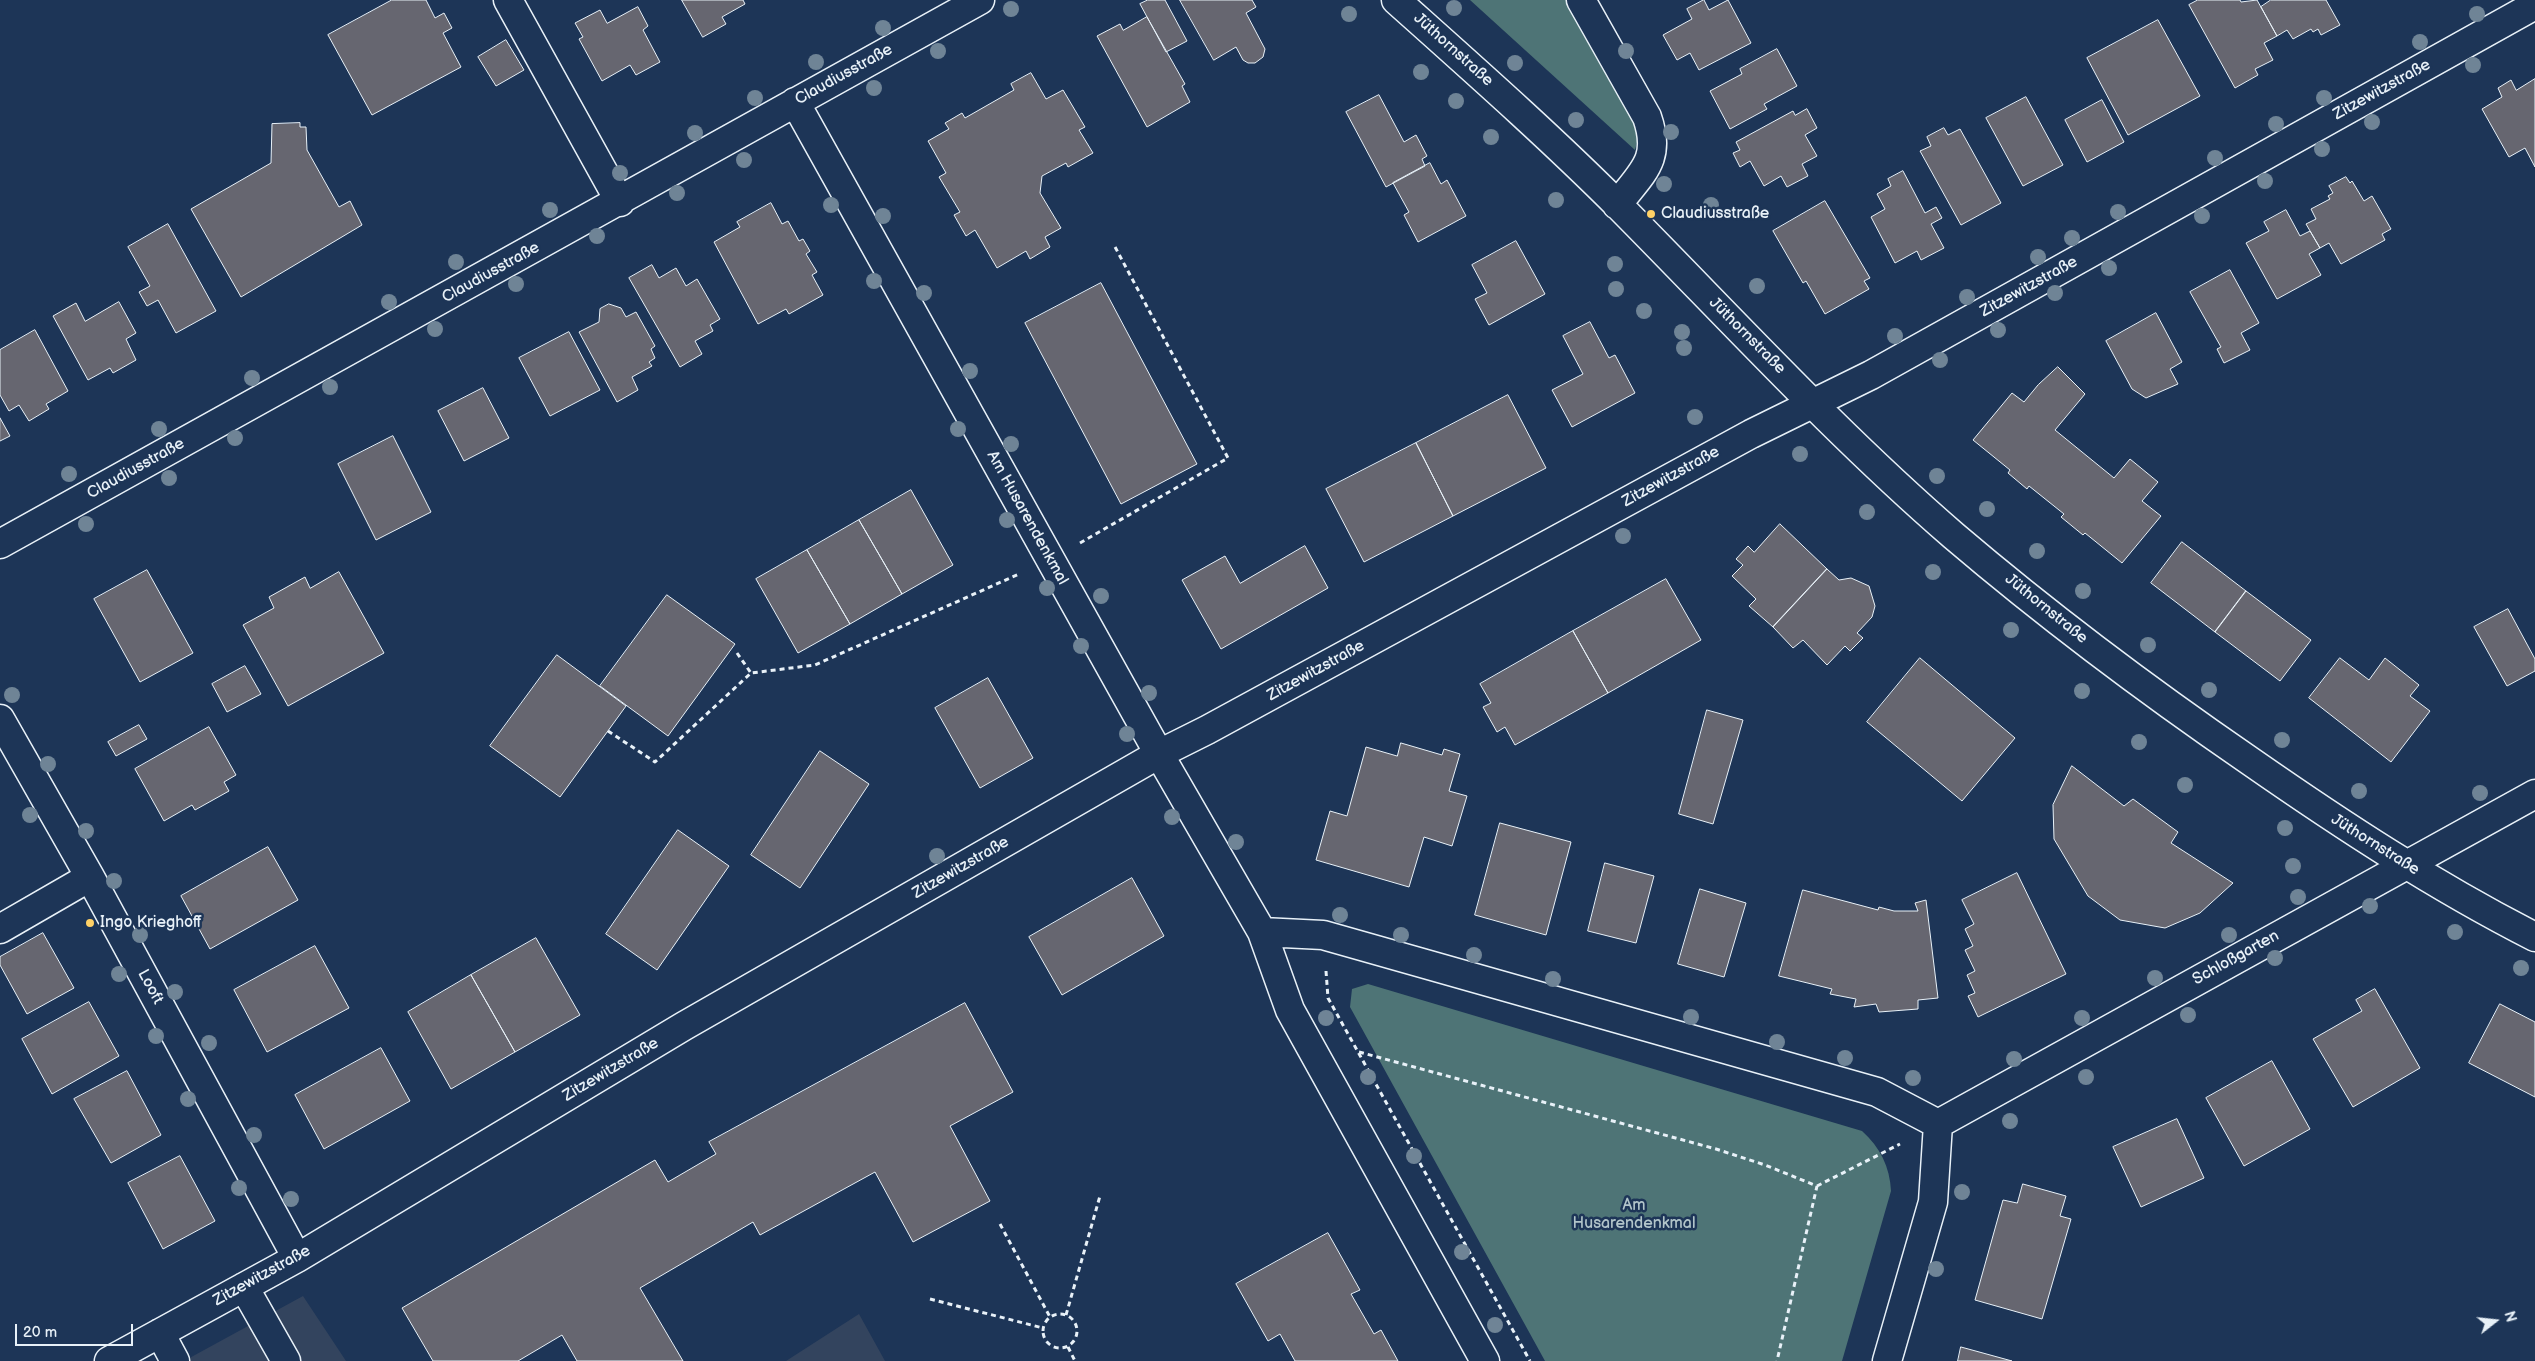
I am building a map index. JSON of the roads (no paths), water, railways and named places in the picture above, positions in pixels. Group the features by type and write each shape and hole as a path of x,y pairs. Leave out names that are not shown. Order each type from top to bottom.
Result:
{"street":[{"path":"508,0 620,202"},
{"name":"Claudiusstraße","path":"0,544 620,202 795,102 980,0"},
{"name":"Jüthornstraße","path":"1396,0 1518,108 1813,402 1954,536 2148,691 2326,814 2475,906 2535,937"},
{"path":"1581,0 1647,116 1653,137 1652,154 1649,162 1617,205"},
{"name":"Zitzewitzstraße","path":"109,1361 297,1258 684,1026 1159,754 1207,730 1813,402 1871,375 2535,5"},
{"name":"Am Husarendenkmal","path":"795,102 1159,754 1262,932 1290,1010 1485,1361"},
{"name":"Looft","path":"0,718 90,877 297,1258"},
{"name":"Schloßgarten","path":"1938,1124 2535,794"},
{"path":"0,929 90,877"},
{"path":"1262,932 1323,935 1876,1092 1938,1124 1933,1202 1887,1361"},
{"path":"244,1287 286,1361"},
{"path":"160,1333 176,1361"}],"place":[{"name":"Claudiusstraße","path":"1651,214"},
{"name":"Ingo Krieghoff","path":"90,923"}]}
